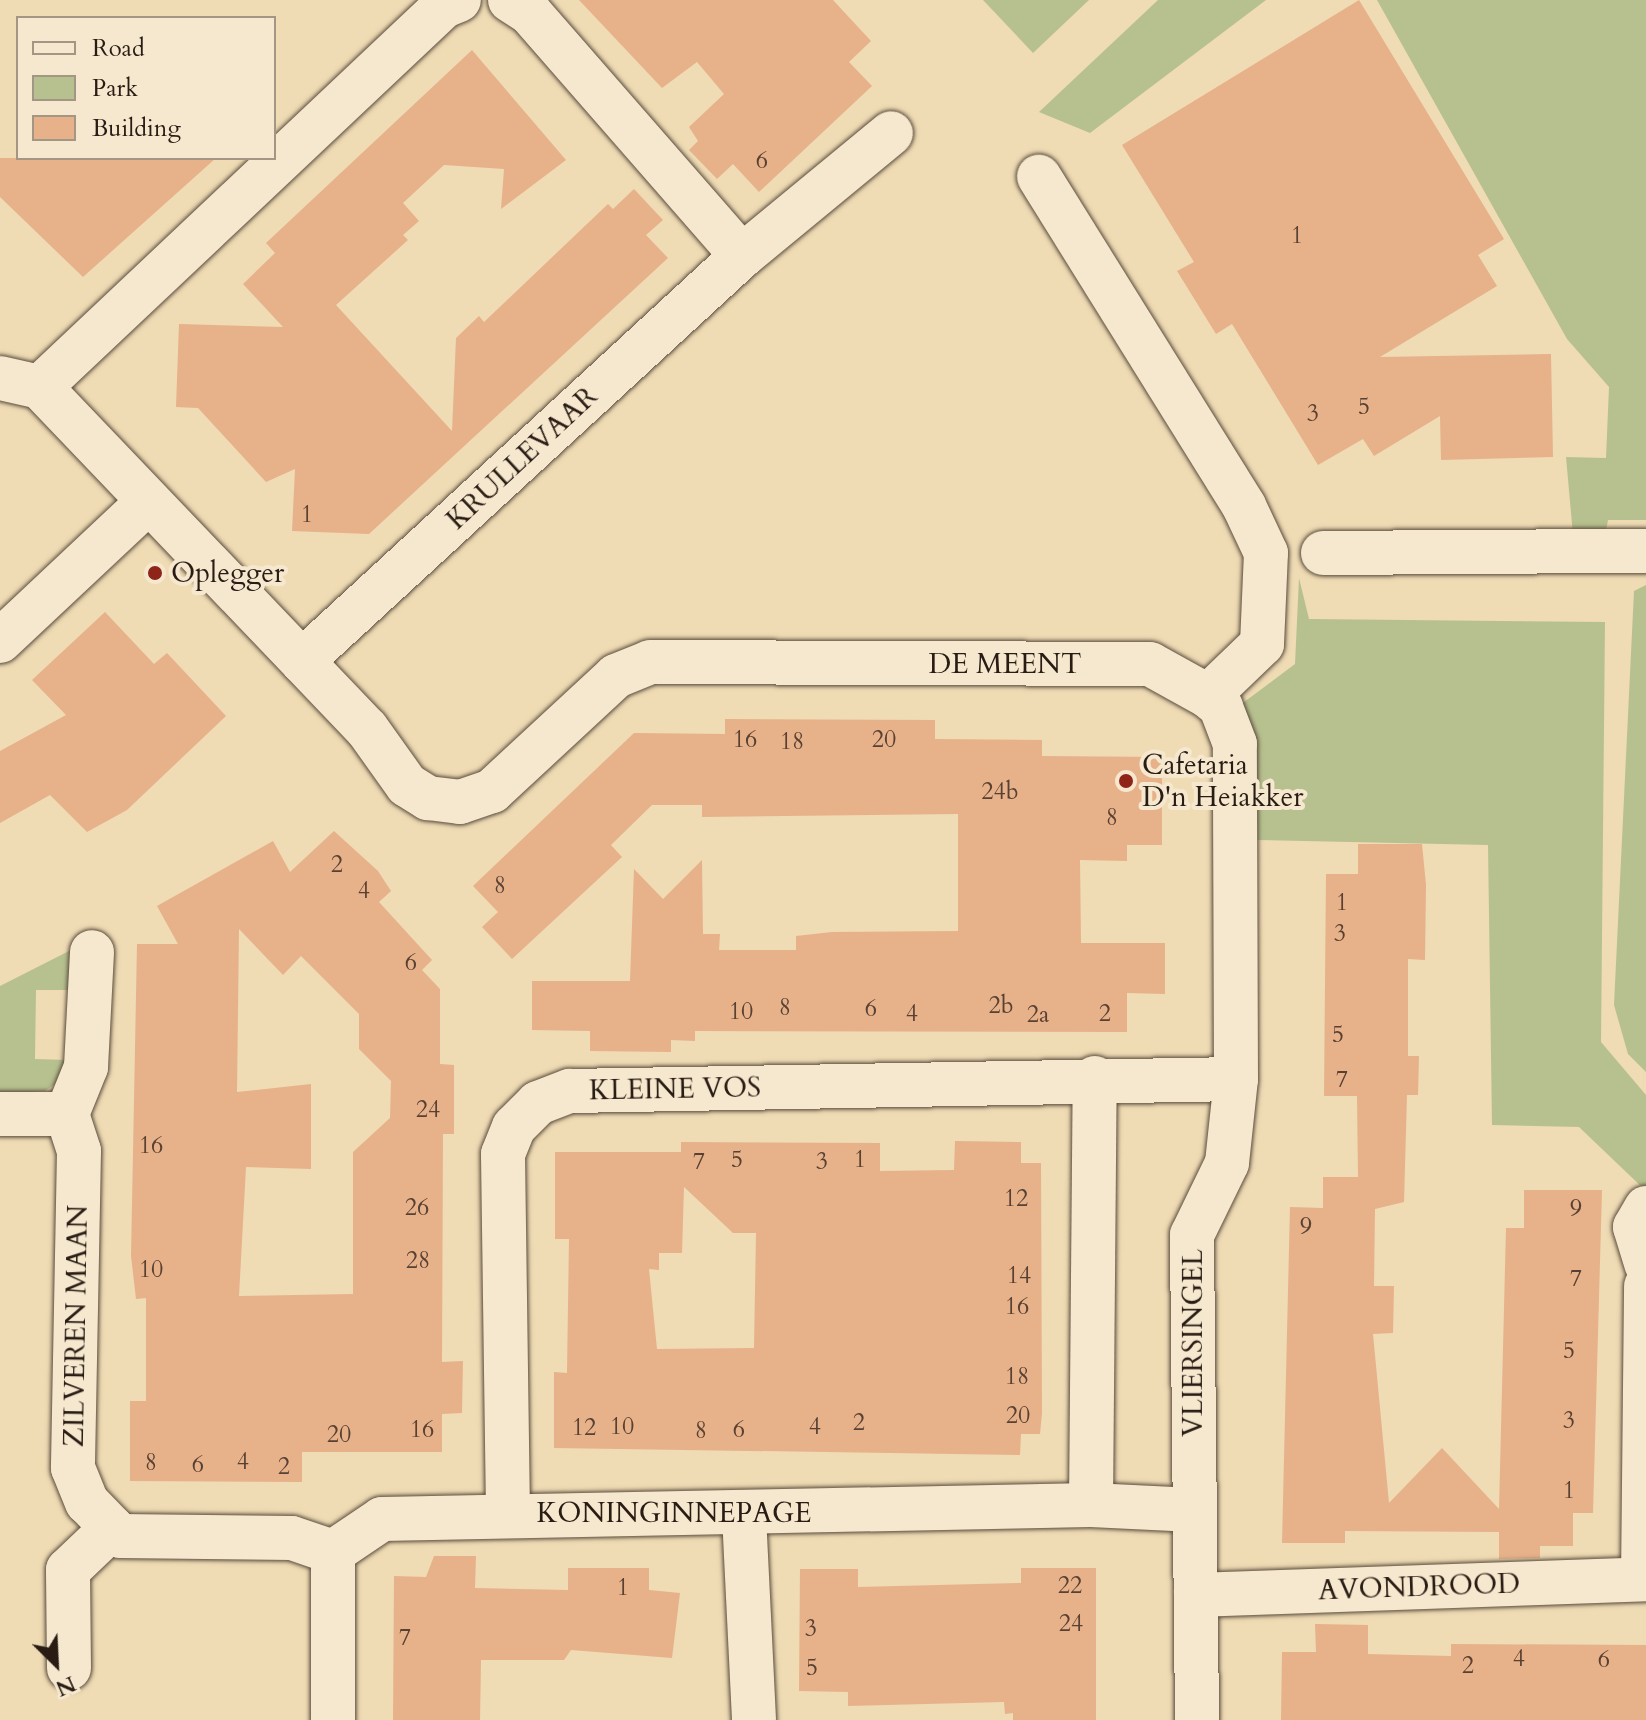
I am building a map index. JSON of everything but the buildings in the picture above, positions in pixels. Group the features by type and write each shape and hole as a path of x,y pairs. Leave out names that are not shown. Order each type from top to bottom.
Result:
{"street":[{"path":"276,155 444,6 459,0"},
{"path":"510,0 530,13 742,256"},
{"name":"KRULLEVAAR","path":"302,661 742,256 891,133"},
{"path":"20,382 270,160"},
{"path":"1039,177 1244,506 1266,553 1262,644 1208,696"},
{"name":"DE MEENT","path":"20,382 149,501 367,729 407,785 428,798 460,802 492,791 616,676 650,662 1150,664 1208,696"},
{"path":"0,641 149,501"},
{"path":"1323,553 1636,551"},
{"name":"VLIERSINGEL","path":"1197,1720 1192,1235 1227,1163 1236,1129 1235,744 1221,707 1208,696"},
{"path":"0,1114 67,1114 86,1067 92,952"},
{"path":"1091,1505 1095,1078"},
{"name":"KLEINE VOS","path":"508,1513 503,1154 514,1127 538,1103 570,1091 1095,1078 1236,1079"},
{"name":"ZILVEREN MAAN","path":"67,1114 79,1151 73,1468 87,1502 112,1528"},
{"path":"1638,1198 1635,1227 1646,1264"},
{"name":"AVONDROOD","path":"1196,1595 1644,1579 1646,1286"},
{"name":"KONINGINNEPAGE","path":"333,1552 382,1519 508,1513 744,1515 1091,1505 1194,1510"},
{"path":"744,1515 754,1720"},
{"path":"69,1668 68,1570 112,1528 120,1536 292,1538 333,1552 333,1720"}],"green space":[{"path":"983,0 1089,0 1033,53"},
{"path":"1158,0 1266,0 1090,133 1039,112"},
{"path":"1377,0 1646,0 1646,520 1608,520 1605,536 1573,535 1566,457 1606,458 1609,387 1567,339"},
{"path":"1299,578 1309,619 1605,622 1601,1042 1646,1095 1646,1191 1579,1127 1492,1125 1488,845 1257,840 1257,756 1232,711 1295,664"},
{"path":"1646,585 1646,1072 1628,1054 1614,1005 1634,591"},
{"path":"71,950 70,990 36,990 35,1059 68,1060 68,1075 45,1091 0,1094 0,986"}],"place":[{"name":"Oplegger","path":"155,573"},
{"name":"Cafetaria D'n Heiakker","path":"1126,781"}]}
